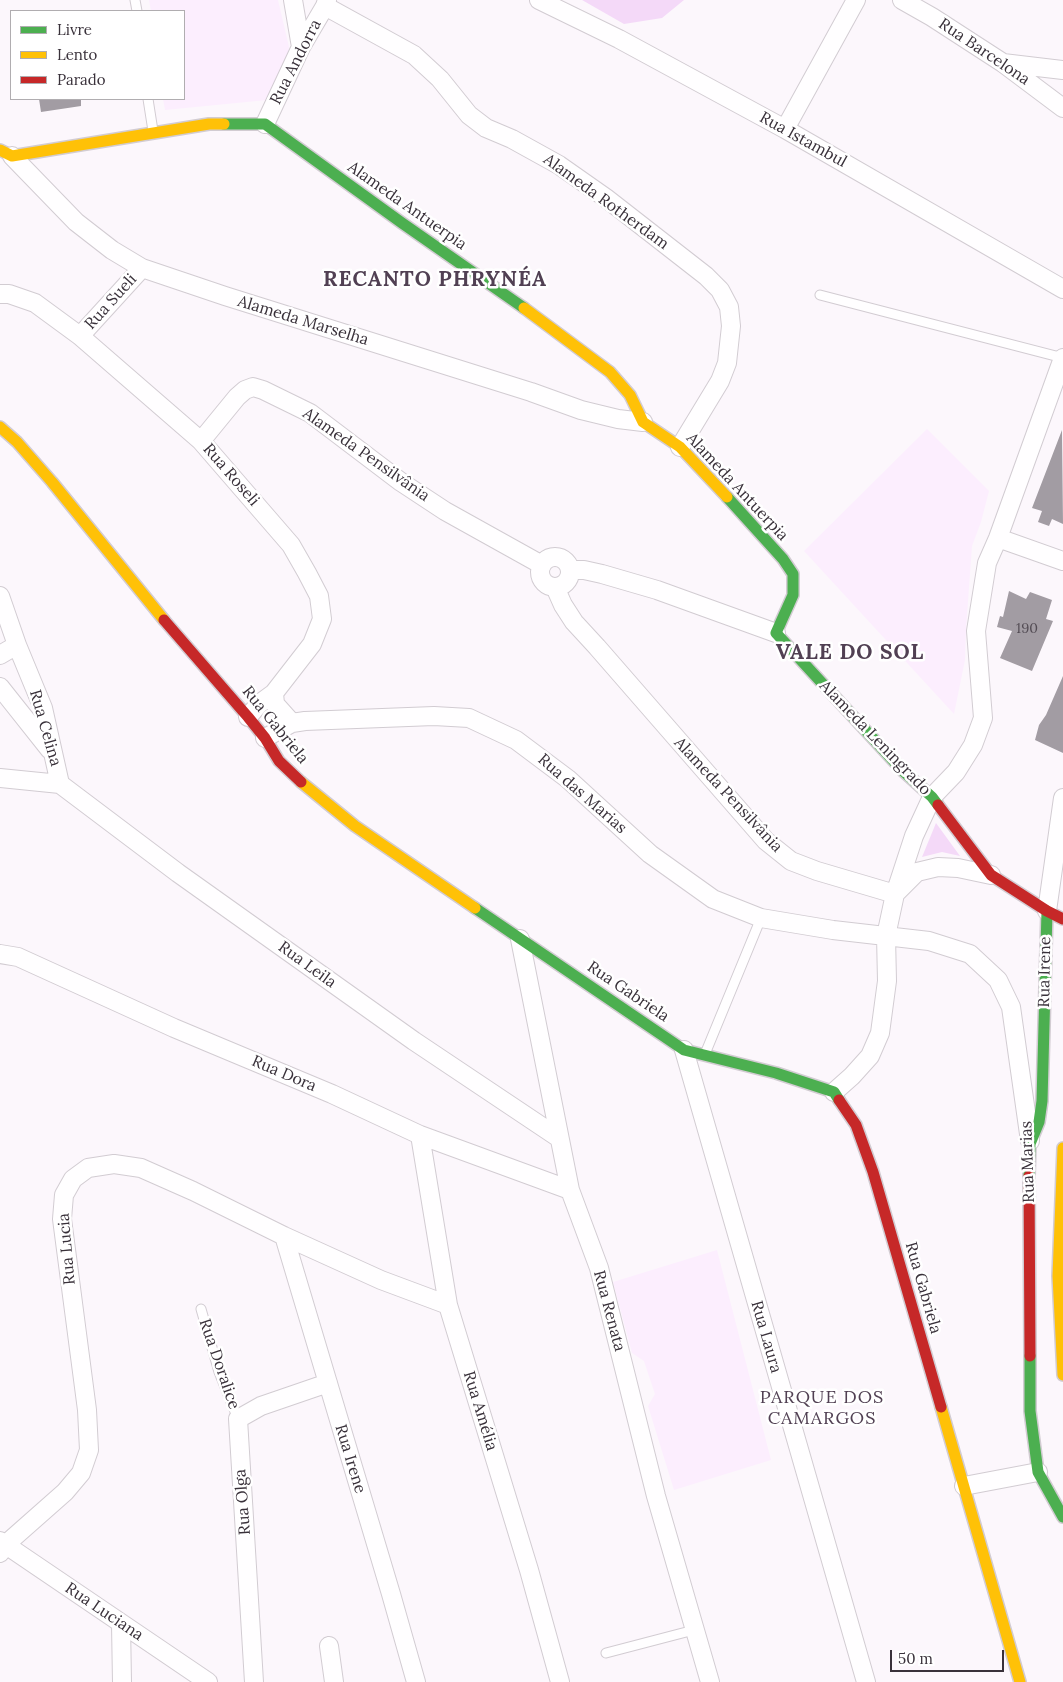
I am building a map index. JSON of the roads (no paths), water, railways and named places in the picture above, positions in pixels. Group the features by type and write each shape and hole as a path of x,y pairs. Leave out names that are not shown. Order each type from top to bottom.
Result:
{"street":[{"path":"293,0 301,47"},
{"name":"Rua Istambul","path":"539,0 619,39 786,129 1063,289"},
{"path":"786,129 856,0"},
{"name":"Rua Barcelona","path":"902,0 1003,63 1063,108"},
{"name":"Rua Andorra","path":"265,124 301,47 326,3"},
{"name":"Alameda Rotherdam","path":"326,3 414,55 440,79 469,115 486,128 512,139 559,165 606,198 706,276 720,290 729,307 731,326 727,363 720,381 680,447"},
{"path":"1003,63 1063,70"},
{"path":"6,153 153,134 209,124 265,124"},
{"name":"Alameda Antuerpia","path":"265,124 402,223 504,293 610,372 630,395 643,422 680,447 744,515 793,574 793,595 776,633"},
{"name":"Alameda Marselha","path":"6,153 76,222 112,250 142,268 531,392 581,410 618,419 643,422"},
{"name":"Rua Sueli","path":"80,336 142,268"},
{"name":"Rua Roseli","path":"0,294 9,294 35,303 80,336 201,441 291,545 319,596 322,619 312,644 274,693 259,704 248,717"},
{"path":"834,1092 870,1056 880,1033 887,981 886,936 895,894 914,836 932,797 956,772 973,745 984,718 976,624 987,563 998,538 1063,358"},
{"name":"Alameda Pensilvânia","path":"201,441 245,390 253,387 263,390 310,413 401,482 445,511 542,565"},
{"name":"Rua Gabriela","path":"0,427 17,442 46,475 168,625 248,717 279,760 301,782 355,826 684,1050 776,1073 834,1092 856,1125 872,1172 1020,1682"},
{"path":"998,538 1063,561"},
{"path":"552,557 560,557 567,562 571,570 569,579 563,585 555,587 546,584 541,578 540,569 544,561 552,557"},
{"name":"Alameda Leningrado","path":"571,570 584,570 602,574 657,590 776,633 903,771 932,797 991,875"},
{"name":"Alameda Pensilvânia","path":"555,587 563,605 574,622 766,841 791,861 817,871 895,894"},
{"name":"Rua Celina","path":"0,596 17,646 43,708 60,784"},
{"path":"0,654 17,646"},
{"path":"0,687 54,754"},
{"path":"274,693 276,704 292,723"},
{"name":"Rua das Marias","path":"264,738 292,723 305,721 434,716 469,718 524,745 568,779 650,854 713,899 761,918 833,930 886,936"},
{"path":"0,778 60,784"},
{"name":"Rua Leila","path":"60,784 178,873 414,1041 559,1138"},
{"name":"Rua Irene","path":"1030,1144 1039,1122 1042,1100 1047,911 1063,798"},
{"path":"895,894 917,872 938,867 958,868 991,875 1047,911 1063,919"},
{"name":"Rua Marias","path":"886,936 929,941 970,954 998,980 1011,1007 1030,1144 1029,1204 1044,1254 1030,1412 1038,1472"},
{"name":"Rua Renata","path":"520,939 570,1190 599,1268 656,1496 710,1682"},
{"name":"Rua Dora","path":"0,954 18,957 174,1028 332,1094 420,1135 570,1190"},
{"name":"Rua Laura","path":"684,1050 866,1682"},
{"name":"Rua Amélia","path":"420,1135 448,1305 529,1570 560,1682"},
{"path":"1063,1148 1044,1254 1059,1306 1063,1375"},
{"name":"Rua Lucia","path":"2,1546 65,1492 81,1473 89,1450 87,1410 62,1219 64,1195 72,1179 88,1168 114,1164 142,1168 381,1280 448,1305"},
{"path":"1029,1204 1052,1205"},
{"name":"Rua Irene","path":"284,1236 402,1629 416,1682"},
{"path":"238,1419 260,1406 328,1383"},
{"name":"Rua Olga","path":"238,1419 254,1682"},
{"path":"964,1486 1038,1472 1063,1517"},
{"name":"Rua Luciana","path":"2,1546 208,1682"},
{"path":"121,1624 122,1682"},
{"path":"329,1646 334,1682"}],"lane":[{"path":"148,100 153,134"},
{"path":"820,294 1063,358"},
{"path":"705,1055 761,918"},
{"name":"Rua Doralice","path":"201,1309 219,1372 238,1419"},
{"path":"606,1653 694,1630"}],"district":[{"name":"RECANTO PHRYNÉA","path":"435,280"},
{"name":"VALE DO SOL","path":"850,653"},
{"name":"PARQUE DOS CAMARGOS","path":"822,1408"}]}
